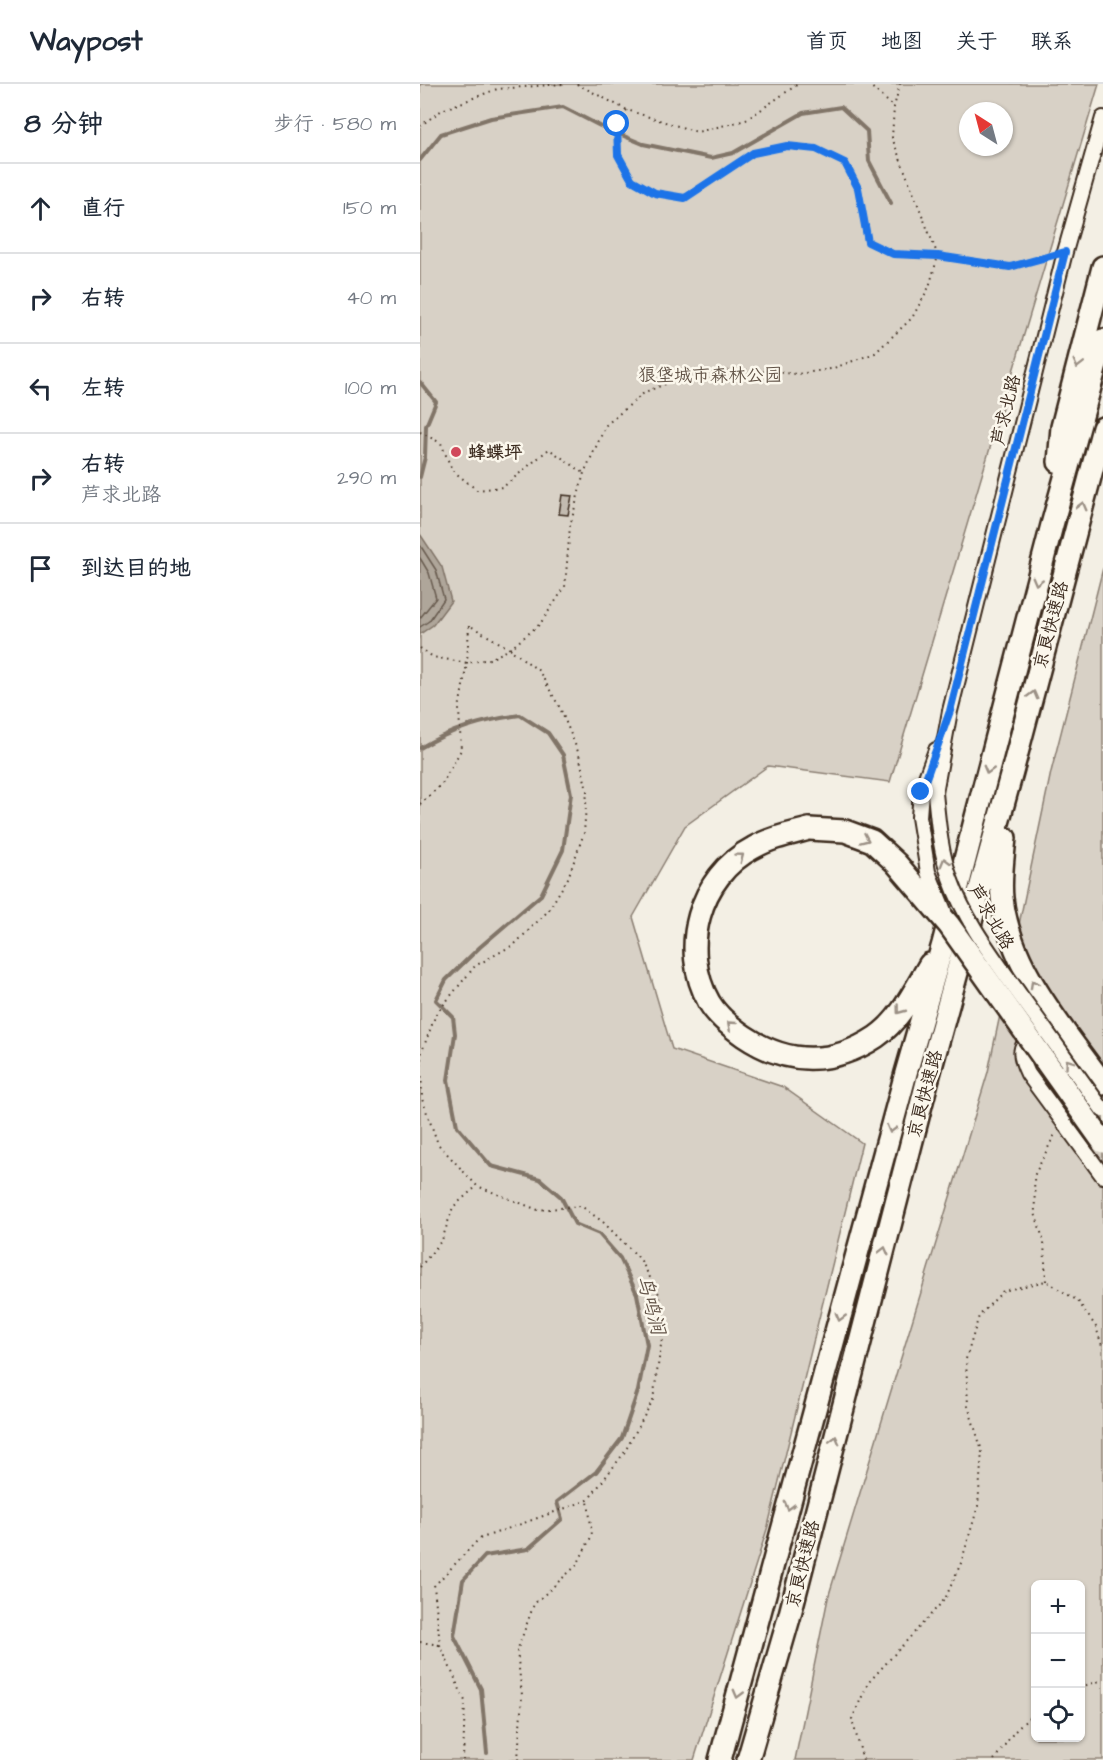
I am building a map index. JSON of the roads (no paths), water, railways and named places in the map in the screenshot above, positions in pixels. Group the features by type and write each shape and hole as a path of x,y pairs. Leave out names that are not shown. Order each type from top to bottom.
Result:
{"highway":[{"path":"1052,525 1062,428 1103,267"},
{"path":"1052,525 1103,340"},
{"name":"京良快速路","path":"748,1760 789,1618 927,1082 1103,428"},
{"name":"京良快速路","path":"720,1760 906,1073 946,934 1052,525"},
{"path":"1012,772 1002,866 1002,899 1009,930 1021,961 1042,1000 1103,1084"},
{"path":"946,934 900,1013 877,1036 852,1050 824,1058 801,1059 779,1054 763,1047 730,1026 709,1002 697,972 694,937 702,904 716,879 735,860 753,848 784,835 809,829 845,831 872,841 896,863 946,934 1103,1142"}],"street":[{"name":"芦求北路","path":"946,934 928,872 919,817 950,711 1065,252 1103,118"},
{"name":"芦求北路","path":"928,792 950,878 959,901 998,964 1103,1110"},
{"path":"1076,1046 1050,1030 1037,1032 1025,1040 1020,1050 1028,1074 1103,1176"}],"water":[{"path":"420,534 442,567 451,601 433,625 420,634"}],"waterway":[{"path":"420,160 441,134 491,118 563,107 643,144 711,158 733,153 803,113 841,107 867,131 869,161 891,203"},
{"path":"420,382 436,402 426,426 425,457 420,477"},
{"name":"鸟鸣涧","path":"420,748 468,726 520,715 548,733 563,755 571,794 563,850 541,895 480,947 446,980 436,1000 453,1017 455,1034 448,1080 457,1126 491,1166 540,1179 561,1197 575,1224 599,1234 620,1258 637,1294 647,1345 638,1391 622,1438 596,1472 557,1502 562,1519 528,1549 485,1556 463,1580 454,1636 481,1689 487,1753"}],"place":[{"name":"蜂蝶坪","path":"456,452"}],"park label":[{"name":"狼垡城市森林公园","path":"710,375"}]}
